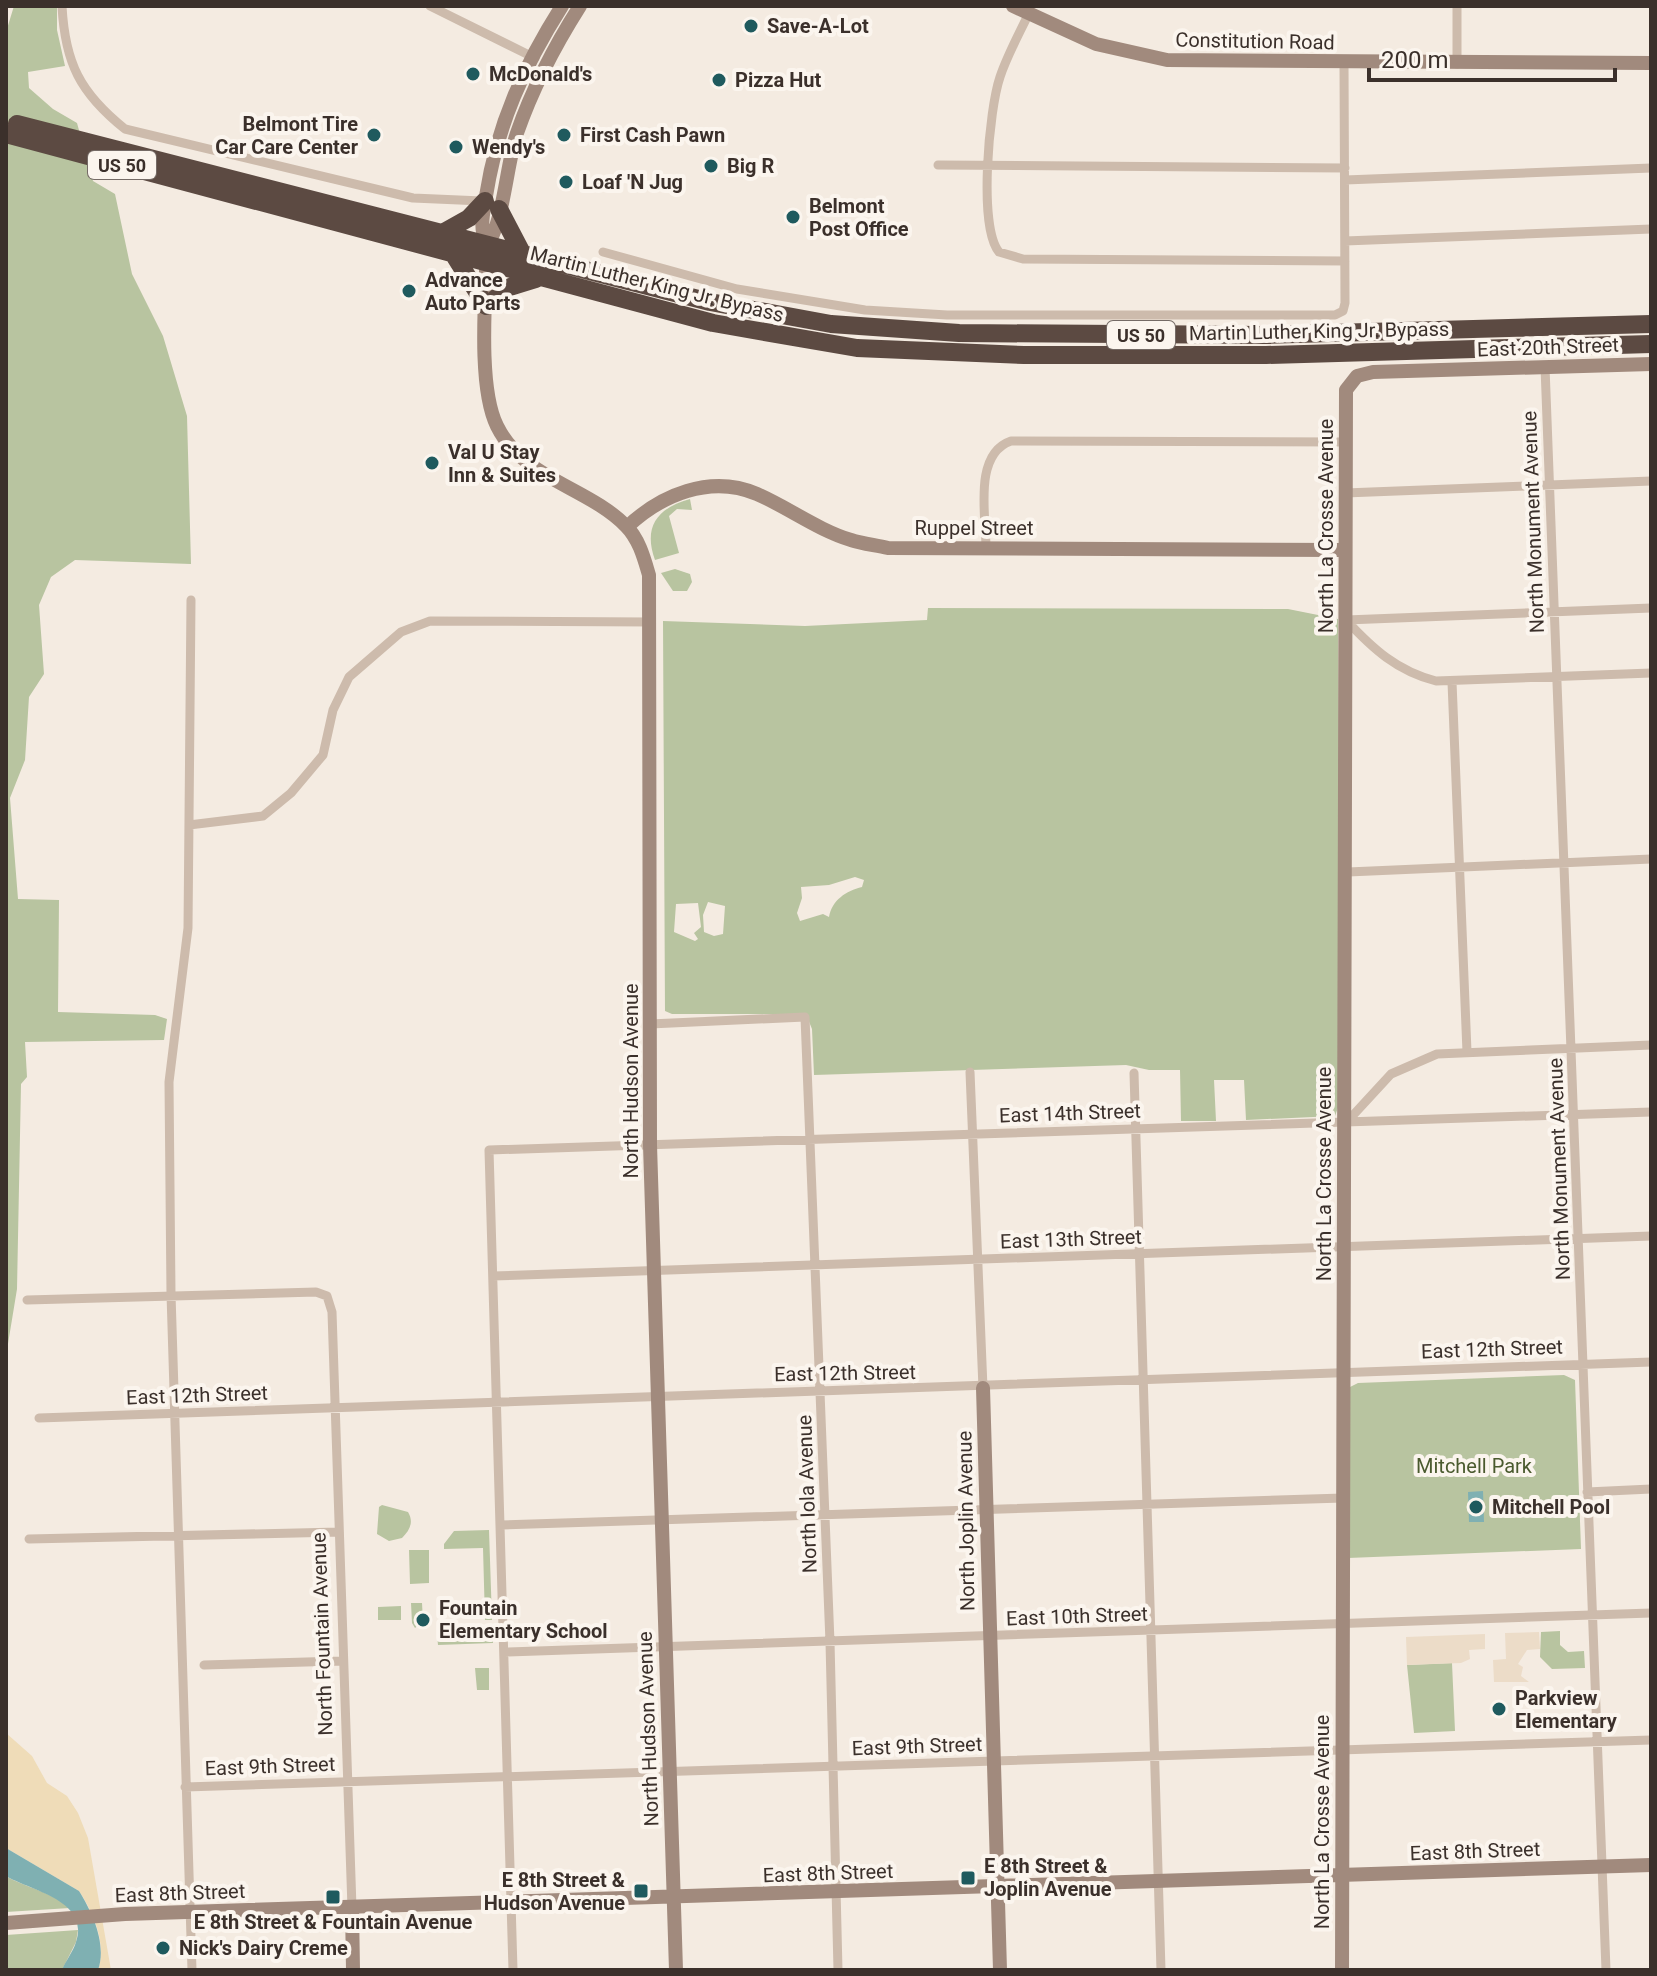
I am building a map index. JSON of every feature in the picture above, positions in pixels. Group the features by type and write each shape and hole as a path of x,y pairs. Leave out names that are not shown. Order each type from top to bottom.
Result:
{"highway":[{"name":"Martin Luther King Jr. Bypass","path":"10,129 444,232 710,302 796,319 874,329 1265,335 1651,324"},
{"name":"Martin Luther King Jr. Bypass","path":"10,129 487,264 751,331 899,351 1266,355 1651,344"},
{"path":"444,232 492,205 522,253"},
{"path":"454,255 486,306 510,287 539,278"},
{"path":"1594,347 1651,334"}],"street":[{"path":"62,6 70,66 110,117 125,129 413,198 492,205"},
{"path":"430,6 545,63"},
{"path":"492,205 492,157 506,111 530,56 562,6"},
{"path":"492,205 545,63 580,6"},
{"name":"Constitution Road","path":"1013,6 1096,44 1167,60 1651,63"},
{"path":"1457,6 1457,64"},
{"path":"1028,15 1005,63 995,95 989,166 991,240 999,252 1014,258 1345,261"},
{"path":"603,252 776,297 889,311 947,315 1318,317 1340,314 1345,303 1344,63"},
{"path":"938,165 1345,168"},
{"path":"1345,180 1651,168"},
{"name":"North Hudson Avenue","path":"492,205 481,232 487,244 487,379 497,427 524,460 627,527 642,551 649,575 650,1145 676,1970"},
{"path":"1345,241 1651,229"},
{"name":"East 20th Street","path":"1352,380 1373,372 1651,364"},
{"name":"North Monument Avenue","path":"1545,367 1586,1363 1587,1492 1606,1970"},
{"name":"North La Crosse Avenue","path":"1342,1970 1344,1125 1348,872 1345,442 1346,390 1352,380"},
{"path":"986,548 988,461 1001,445 1011,441 1345,442"},
{"path":"1345,493 1651,481"},
{"name":"Ruppel Street","path":"627,527 649,507 664,499 690,490 728,488 757,494 850,540 888,548 1345,550"},
{"path":"191,600 188,928 169,1082 171,1294 192,1970"},
{"path":"1346,620 1651,608"},
{"path":"1346,620 1370,646 1397,667 1421,677 1452,682 1651,673"},
{"path":"189,825 263,816 291,793 323,755 333,710 349,677 401,632 430,621 651,622"},
{"path":"1452,682 1467,1052"},
{"path":"1348,872 1651,859"},
{"name":"North Iola Avenue","path":"650,1024 805,1017 813,1140 838,1970"},
{"path":"1344,1125 1380,1083 1403,1066 1437,1054 1651,1045"},
{"name":"North Joplin Avenue","path":"970,1072 983,1388 1000,1970"},
{"path":"1134,1073 1161,1970"},
{"name":"East 14th Street","path":"493,1276 489,1150 1344,1125 1651,1112"},
{"name":"East 13th Street","path":"493,1276 1651,1236"},
{"path":"493,1276 513,1970"},
{"name":"North Fountain Avenue","path":"171,1294 316,1292 327,1296 332,1312 353,1970"},
{"path":"27,1300 171,1294"},
{"name":"East 12th Street","path":"39,1418 983,1388 1651,1362"},
{"path":"1587,1492 1651,1489"},
{"path":"501,1525 1343,1498"},
{"path":"29,1539 339,1532"},
{"name":"East 10th Street","path":"505,1652 989,1638 1651,1613"},
{"path":"204,1665 341,1661"},
{"name":"East 9th Street","path":"185,1787 1651,1740"},
{"name":"East 8th Street","path":"6,1923 125,1914 1651,1865"}],"green space":[{"path":"14,6 57,6 57,30 65,66 28,72 29,88 53,109 77,123 93,181 115,194 132,274 163,336 187,416 191,564 75,560 51,577 39,605 44,674 29,697 25,760 10,798 18,899 59,900 58,1012 155,1015 167,1019 164,1040 25,1042 27,1077 21,1084 17,1289 6,1356 6,32"},
{"path":"690,499 692,510 677,509 669,516 679,553 655,560 651,538 656,520 669,508"},
{"path":"675,569 690,574 692,582 687,591 673,591 661,573"},
{"path":"928,608 1288,609 1338,619 1341,1099 1335,1116 1246,1120 1244,1080 1214,1080 1216,1121 1181,1121 1180,1070 1149,1070 1126,1065 814,1075 812,1029 806,1014 672,1014 665,1011 663,621 805,626 927,620","holes":["855,877 864,880 862,887 841,897 829,917 823,914 800,921 797,913 802,898 801,887 829,885","708,902 725,906 723,934 714,936 704,932 703,915","698,903 701,927 694,933 698,939 695,941 674,932 676,904"]},
{"name":"Mitchell Park","path":"1564,1375 1575,1380 1581,1549 1348,1558 1348,1388 1358,1383"},
{"path":"382,1505 408,1512 410,1526 402,1538 389,1541 377,1534 379,1507"},
{"path":"489,1530 492,1620 485,1620 483,1548 444,1549 444,1544 454,1531"},
{"path":"409,1550 429,1550 429,1583 410,1584"},
{"path":"411,1603 422,1603 423,1621 415,1628 412,1623"},
{"path":"401,1606 401,1620 378,1620 378,1607"},
{"path":"442,1627 452,1631 493,1630 493,1643 438,1645 437,1634"},
{"path":"1560,1631 1560,1645 1568,1652 1584,1651 1585,1668 1552,1669 1540,1657 1541,1632"},
{"path":"1452,1663 1455,1731 1414,1733 1407,1665"},
{"path":"475,1668 489,1668 489,1690 477,1690"},
{"path":"6,1876 56,1898 70,1908 6,1912"},
{"path":"78,1930 76,1942 62,1970 6,1970 6,1935"}],"sand":[{"path":"6,1733 32,1756 47,1783 67,1796 78,1813 88,1838 111,1970 98,1970 101,1950 98,1929 79,1891 6,1848"}],"shaded area":[{"path":"1539,1632 1540,1649 1527,1650 1518,1664 1523,1667 1521,1676 1529,1682 1494,1682 1493,1660 1506,1659 1505,1633"},
{"path":"1485,1634 1485,1649 1469,1650 1470,1659 1461,1663 1407,1665 1406,1637"}],"water":[{"name":"Mitchell Pool","path":"1483,1491 1484,1522 1469,1522 1468,1492"},
{"path":"6,1848 79,1891 100,1940 98,1970 62,1970 76,1942 78,1928 74,1916 56,1899 6,1876"}],"place":[{"name":"Save-A-Lot","path":"751,26"},
{"name":"McDonald's","path":"473,74"},
{"name":"Pizza Hut","path":"719,80"},
{"name":"Belmont Tire Car Care Center","path":"374,135"},
{"name":"First Cash Pawn","path":"564,135"},
{"name":"Wendy's","path":"456,147"},
{"name":"Big R","path":"711,166"},
{"name":"Loaf 'N Jug","path":"566,182"},
{"name":"Belmont Post Office","path":"793,217"},
{"name":"Advance Auto Parts","path":"409,291"},
{"name":"Val U Stay Inn & Suites","path":"432,463"},
{"name":"Mitchell Pool","path":"1476,1507"},
{"name":"Fountain Elementary School","path":"423,1620"},
{"name":"Parkview Elementary","path":"1499,1709"},
{"name":"E 8th Street & Joplin Avenue","path":"968,1878"},
{"name":"E 8th Street & Hudson Avenue","path":"641,1891"},
{"name":"E 8th Street & Fountain Avenue","path":"333,1897"},
{"name":"Nick's Dairy Creme","path":"163,1948"}]}
